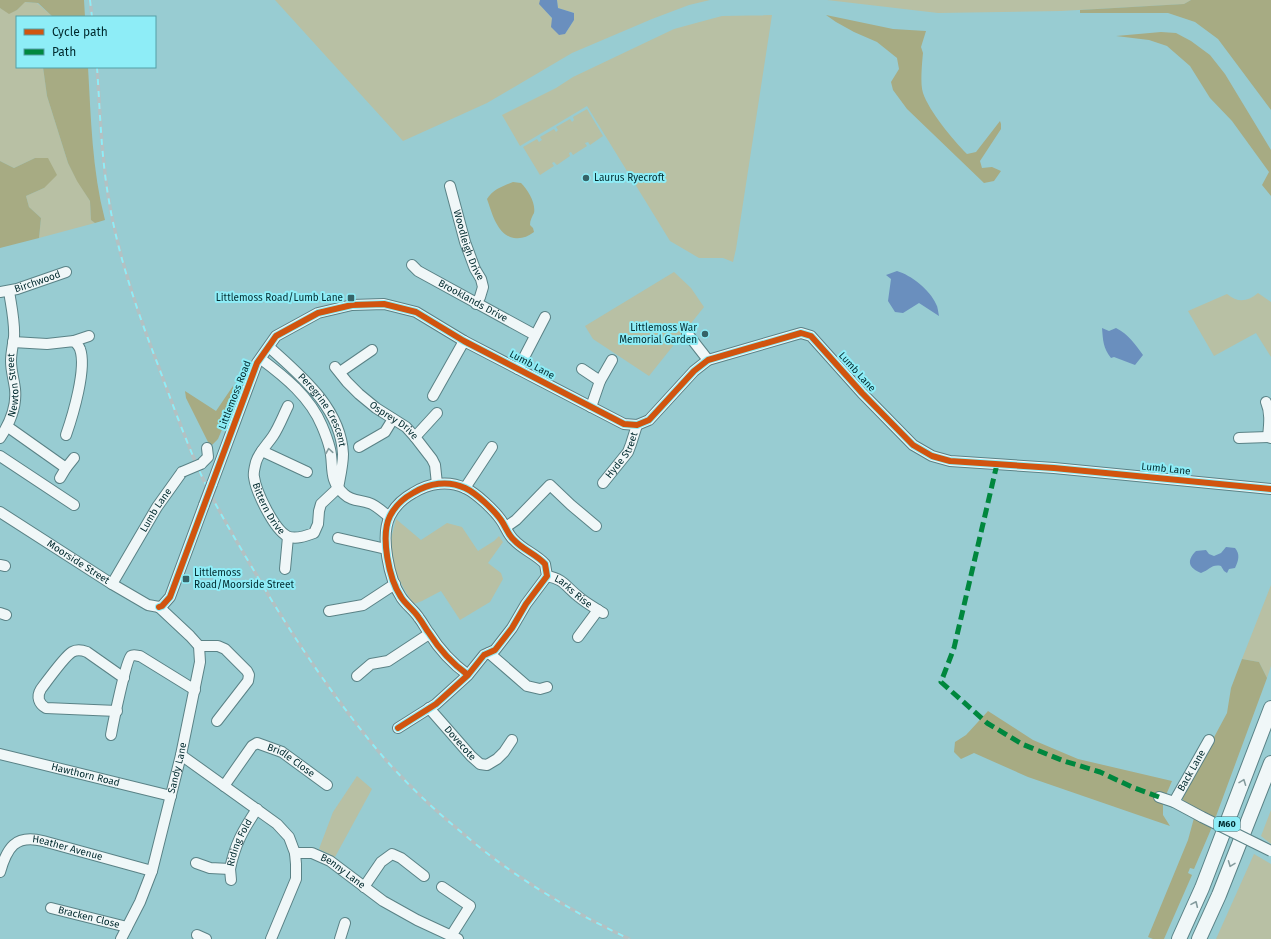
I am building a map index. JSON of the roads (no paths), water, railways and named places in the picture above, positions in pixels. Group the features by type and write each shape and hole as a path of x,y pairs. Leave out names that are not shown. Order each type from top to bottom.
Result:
{"highway":[{"name":"M60","path":"1179,939 1202,888 1271,708"},
{"name":"M60","path":"1199,939 1219,895 1271,763"}],"street":[{"name":"Woodleigh Drive","path":"450,186 465,242 474,269 481,279 483,287 476,304"},
{"name":"Brooklands Drive","path":"412,265 418,272 534,336"},
{"name":"Birchwood","path":"4,291 66,272"},
{"name":"Newton Street","path":"0,437 8,427 15,400 11,365 12,342 14,336 13,315 4,291"},
{"name":"Littlemoss Road","path":"159,607 162,606 170,597 257,363 276,336 318,313 352,305 384,304 416,312 464,341"},
{"path":"518,369 545,317"},
{"path":"687,333 708,360"},
{"name":"Lumb Lane","path":"464,341 624,424 637,425 649,420 694,371 708,360 801,333 811,336 862,393 913,445 932,456 950,461 1054,468 1271,488"},
{"path":"12,342 47,344 74,341 89,336"},
{"path":"66,435 78,392 82,367 80,348 74,341"},
{"path":"433,396 464,341"},
{"name":"Peregrine Crescent","path":"269,347 308,384 322,400 332,416 340,434 343,454 338,488"},
{"name":"Osprey Drive","path":"372,350 337,369 359,394 406,427 415,437 435,465 437,484"},
{"name":"Peregrine Crescent","path":"261,359 281,374 308,401 315,411 323,426 330,450 332,474 338,488"},
{"path":"591,407 600,381 612,360"},
{"path":"0,365 11,365"},
{"path":"582,369 600,381"},
{"path":"1239,438 1270,437 1266,402"},
{"name":"Bittern Drive","path":"288,406 273,436 256,462 254,477 260,499 270,516 280,530 288,537 303,537 314,533 318,524 321,504 338,488"},
{"path":"415,437 437,413"},
{"path":"359,447 385,432 393,419"},
{"name":"Hyde Street","path":"603,483 628,452 632,444 637,425"},
{"path":"8,427 66,468"},
{"path":"465,488 492,447"},
{"name":"Lumb Lane","path":"112,584 157,507 182,472 201,464 208,457 207,448"},
{"path":"262,451 307,472"},
{"path":"0,456 74,505"},
{"path":"60,478 74,458"},
{"path":"506,527 516,520 553,481 571,505 596,526"},
{"path":"398,728 436,704 468,675 484,656 492,652 512,628 526,604 547,576 545,564 515,542 500,518 475,494 465,488 453,484 437,484 424,487 409,495 396,506 389,517 385,538 386,549 390,572 401,597 419,617 429,634 449,658 468,675"},
{"path":"338,488 350,499 371,503 389,517"},
{"name":"Moorside Street","path":"0,512 112,584 148,605 159,607"},
{"path":"285,569 288,537"},
{"path":"338,538 386,549"},
{"name":"Larks Rise","path":"547,576 565,583 578,596 600,612 578,638"},
{"path":"329,610 363,605 395,584"},
{"path":"159,607 199,646 218,646 225,650 247,671 249,675 248,681 217,721"},
{"path":"357,676 371,664 388,661 429,634"},
{"name":"Sandy Lane","path":"121,939 140,902 152,871 181,755 195,690 200,662 199,646"},
{"path":"117,712 46,708 39,702 38,695 41,689 69,654 76,650 88,652 124,678"},
{"path":"492,652 527,686 540,689 548,687"},
{"path":"110,734 117,712 128,660 131,656 140,656 195,690"},
{"name":"Dovecote","path":"429,708 471,756 480,764 487,765 497,759 512,740"},
{"name":"Back Lane","path":"1174,802 1209,740"},
{"name":"Bridle Close","path":"224,786 252,746 257,743 282,752 327,785"},
{"name":"Hawthorn Road","path":"0,754 171,796"},
{"path":"181,755 277,824 286,832 292,842 296,853 296,879 275,938"},
{"name":"Back Lane","path":"1159,796 1174,802 1271,851"},
{"name":"Riding Fold","path":"196,863 210,868 230,868 234,852 243,830 256,809"},
{"name":"Heather Avenue","path":"0,872 8,850 20,842 31,839 152,871"},
{"name":"Benny Lane","path":"296,853 312,853 330,861 383,900 417,920 455,937"},
{"path":"364,887 381,862 392,854 401,858 424,876"},
{"path":"230,868 231,880"},
{"path":"442,887 474,904 455,937"},
{"name":"Bracken Close","path":"51,908 127,927"},
{"path":"340,939 345,923"}],"water":[{"path":"540,0 557,0 558,8 574,13 574,20 565,34 559,35 551,27 552,18 539,4"},
{"path":"897,271 908,276 925,288 937,305 939,316 919,303 903,313 895,312 888,301 891,279 886,275"},
{"path":"1102,328 1109,331 1116,328 1124,333 1138,347 1143,355 1135,365 1114,357 1111,358 1105,347"},
{"path":"1226,547 1235,548 1238,553 1235,568 1229,569 1227,573 1221,566 1218,566 1201,573 1194,569 1190,564 1191,558 1196,551 1206,550 1209,554 1214,556 1221,553"}],"railway":[{"path":"90,0 92,16"},
{"path":"97,68 102,147 108,195 122,260 135,303 199,470 224,520 295,638 341,704 384,758 442,815 477,846 538,889 571,909 629,939"}],"place":[{"name":"Laurus Ryecroft","path":"586,178"},
{"name":"Littlemoss Road/Lumb Lane","path":"351,298"},
{"name":"Littlemoss War Memorial Garden","path":"705,334"},
{"name":"Littlemoss Road/Moorside Street","path":"186,579"}]}
